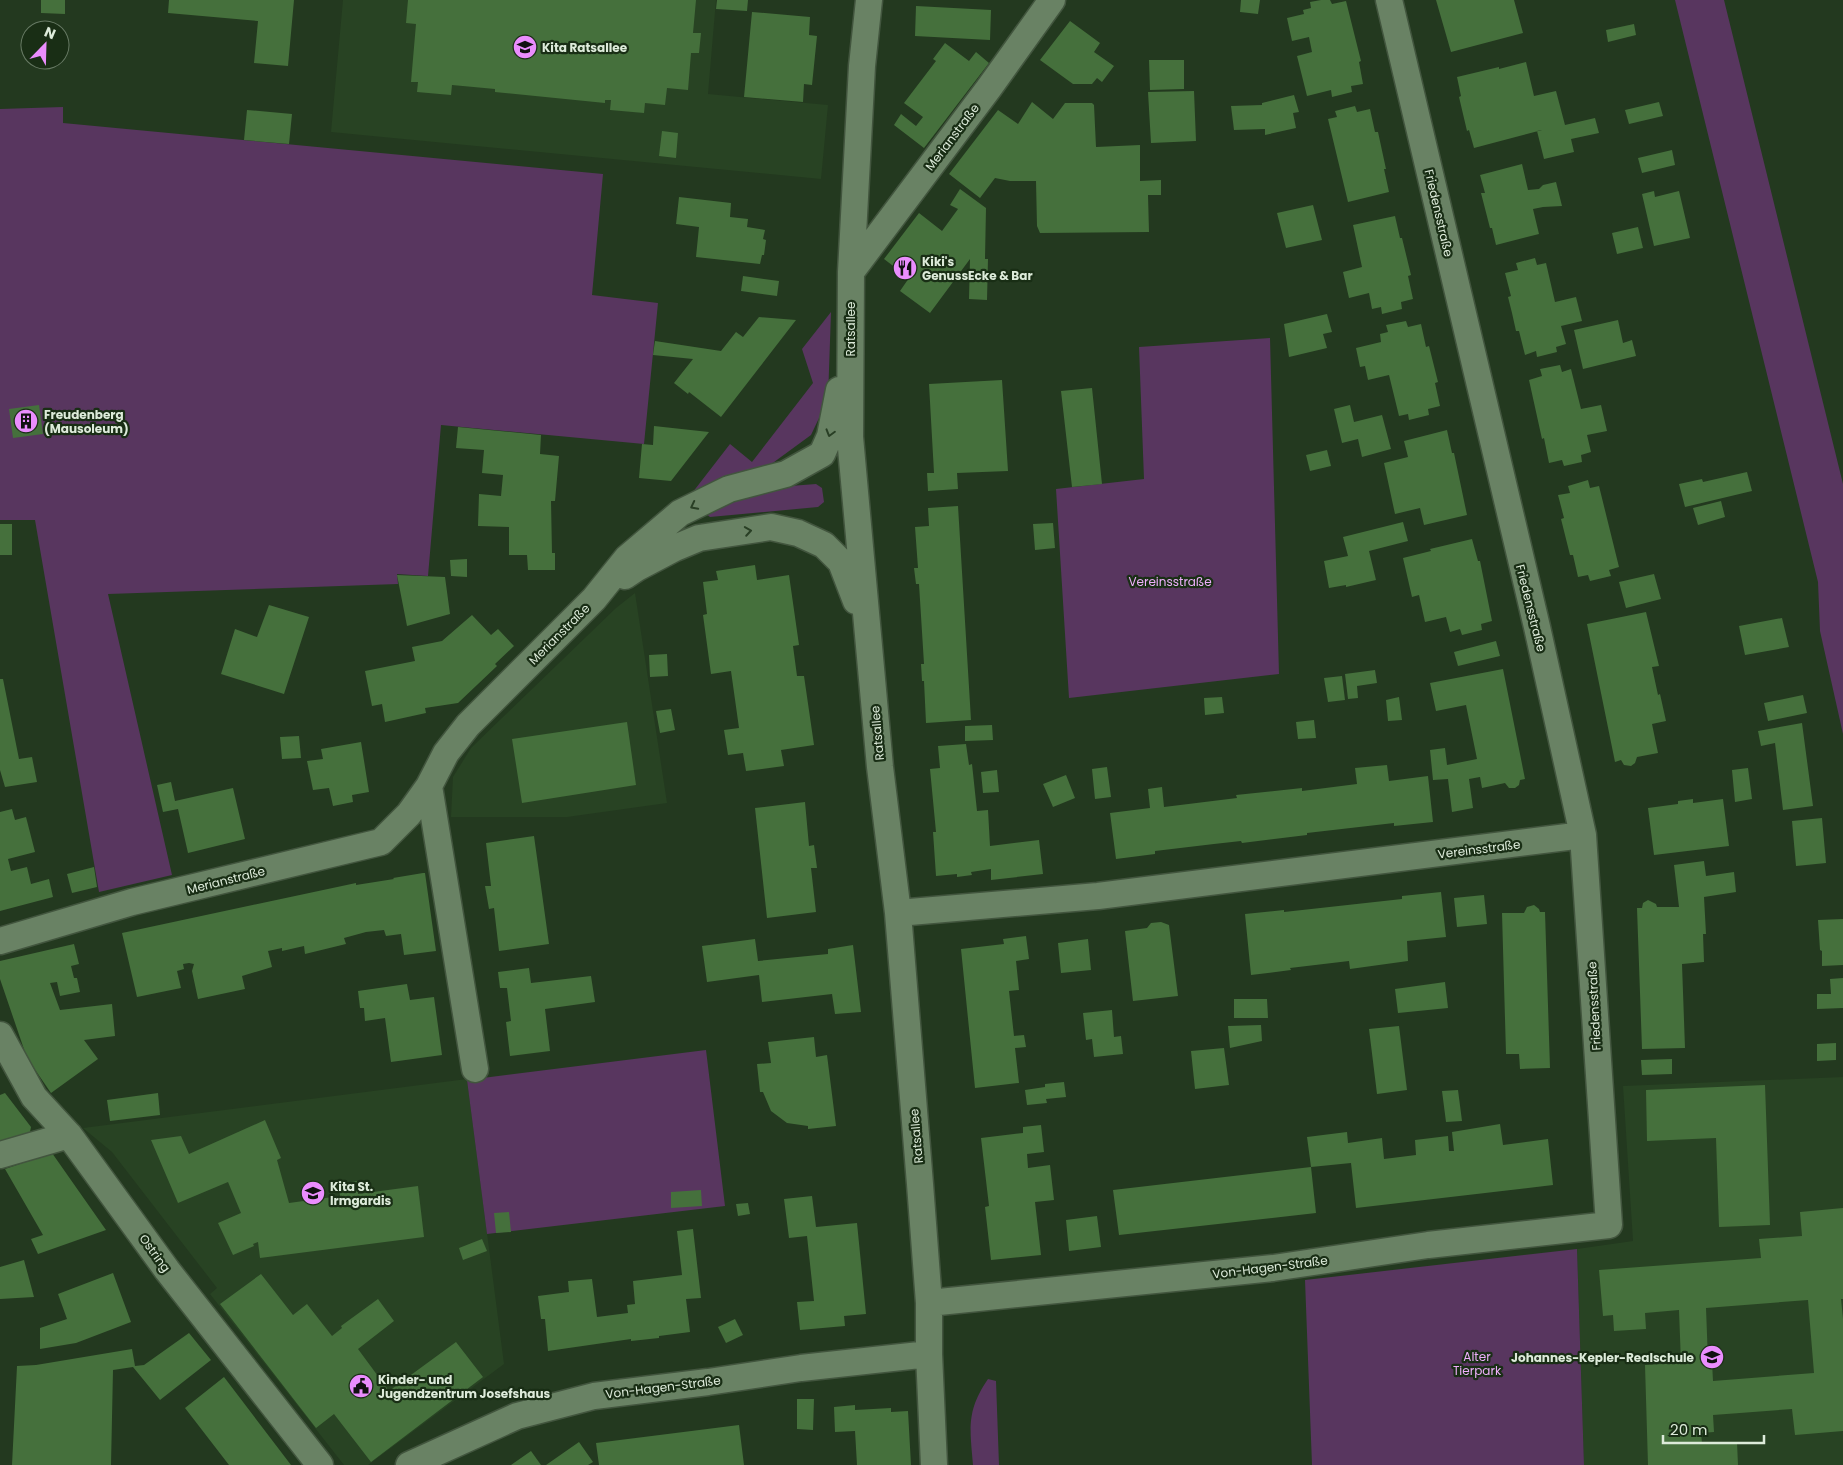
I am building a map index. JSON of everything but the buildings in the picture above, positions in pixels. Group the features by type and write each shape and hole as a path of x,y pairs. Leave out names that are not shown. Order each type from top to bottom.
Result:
{"street":[{"name":"Ratsallee","path":"869,0 862,66 851,272 850,437 880,767 898,913 929,1303 929,1354 934,1465"},
{"name":"Merianstraße","path":"851,272 989,88 1052,0"},
{"name":"Friedensstraße","path":"1389,0 1537,627 1584,835 1609,1225"},
{"name":"Merianstraße","path":"0,941 132,902 381,842 409,814 429,786 446,753 468,725 594,599 627,558 680,513 729,488 786,474 822,454 830,436 850,316"},
{"name":"Merianstraße","path":"594,599 637,568 674,548 699,538 771,527 798,533 824,545 841,562 868,633"},
{"path":"429,786 475,1069"},
{"name":"Vereinsstraße","path":"898,913 1098,896 1584,835"},
{"name":"Ostring","path":"0,1035 34,1097 69,1135 167,1270 320,1465"},
{"path":"0,1156 69,1135"},
{"name":"Von-Hagen-Straße","path":"929,1303 1273,1268 1428,1245 1609,1225"},
{"name":"Von-Hagen-Straße","path":"409,1465 517,1416 594,1396 801,1368 929,1354"}],"shaded area":[{"name":"Kita Ratsallee","path":"343,0 716,0 708,94 828,105 821,179 331,132"},
{"path":"635,593 667,803 567,817 451,817 453,777 471,748 616,608"},
{"name":"Johannes-Kepler-Realschule","path":"1843,1077 1843,1465 1584,1465 1577,1249 1633,1241 1623,1086"},
{"path":"467,1079 504,1364 368,1465 344,1465 210,1294 217,1288 112,1152 83,1128"}],"green space":[{"path":"1675,0 1724,0 1843,484 1843,734 1820,631 1818,582"},
{"path":"63,107 63,123 603,174 592,295 658,303 644,444 441,425 428,576 397,574 398,584 108,594 172,875 99,892 35,520 0,520 0,109"},
{"path":"831,312 828,399 811,435 770,465 689,497 730,444 752,462 813,383 802,349"},
{"name":"Vereinsstraße","path":"1270,338 1279,674 1069,698 1056,489 1144,479 1139,347"},
{"path":"816,484 822,488 824,502 818,507 710,517 705,513 741,497 777,487"},
{"path":"706,1050 725,1206 487,1234 467,1080"},
{"name":"Alter Tierpark","path":"1577,1249 1584,1465 1312,1465 1305,1280"},
{"path":"988,1379 996,1381 999,1465 973,1465 971,1420 976,1401"}],"place":[{"name":"Kita Ratsallee","path":"525,47"},
{"name":"Kiki's GenussEcke & Bar","path":"905,268"},
{"name":"Freudenberg (Mausoleum)","path":"26,421"},
{"name":"Kita St. Irmgardis","path":"313,1193"},
{"name":"Johannes-Kepler-Realschule","path":"1712,1357"},
{"name":"Kinder- und Jugendzentrum Josefshaus","path":"361,1386"}]}
